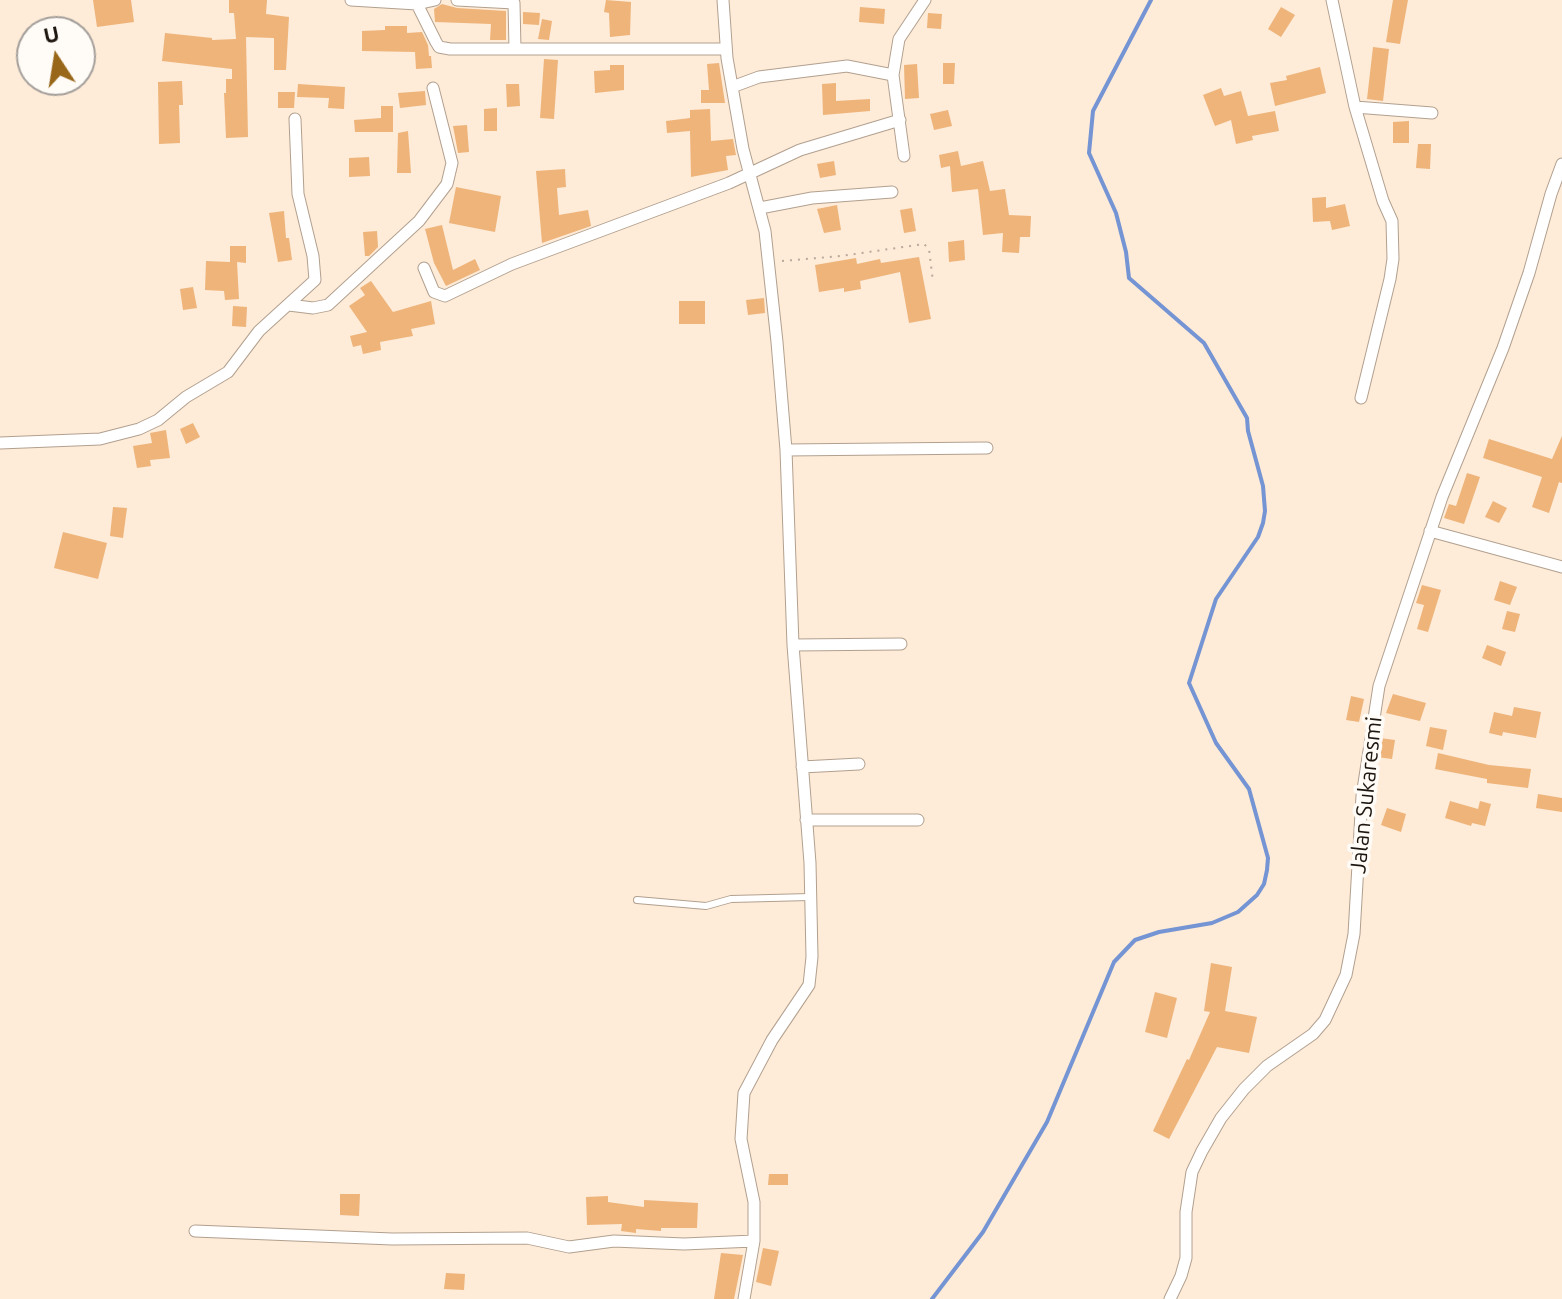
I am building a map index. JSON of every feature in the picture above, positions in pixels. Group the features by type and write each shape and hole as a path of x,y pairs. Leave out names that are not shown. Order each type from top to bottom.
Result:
{"street":[{"path":"351,0 417,4 435,0"},
{"path":"457,0 514,3 515,49"},
{"path":"723,0 732,87 743,149 760,208 768,263 786,450 793,645 812,957 809,985 765,1052 744,1093 741,1139 754,1202 754,1241 744,1299"},
{"path":"904,156 893,75 899,39 925,0"},
{"path":"1332,0 1355,107 1392,221 1390,279 1361,398"},
{"path":"417,4 439,47 726,49"},
{"path":"732,87 759,77 847,66 893,75"},
{"path":"289,305 313,308 328,305 419,221 447,184 452,163 433,88"},
{"path":"1355,107 1432,113"},
{"path":"0,443 81,442 139,429 158,420 186,397 228,372 259,331 315,280 313,256 298,194 295,119"},
{"path":"424,268 434,292 445,296 512,264 729,183 800,150 900,120"},
{"name":"Jalan Sukaresmi","path":"1170,1299 1186,1258 1186,1212 1192,1172 1202,1151 1221,1118 1244,1089 1267,1066 1313,1034 1325,1020 1346,975 1354,934 1362,796 1379,686 1430,531 1503,348 1562,164"},
{"path":"760,208 812,198 892,192"},
{"path":"786,450 987,448"},
{"path":"1430,531 1562,567"},
{"path":"793,645 901,644"},
{"path":"802,767 859,764"},
{"path":"806,820 918,820"},
{"path":"195,1231 392,1239 527,1238 569,1247 614,1241 684,1244 754,1241"}],"lane":[{"path":"637,900 706,906 731,899 810,897"}],"path":[{"path":"768,263 924,244 929,249 933,282"}],"building":[{"path":"93,0 131,0 134,22 97,27"},
{"path":"229,0 267,0 266,14 289,17 286,70 274,70 274,38 246,37 248,137 226,138 224,93 226,79 232,79 232,69 162,61 165,33 212,40 236,39 234,13 229,13"},
{"path":"606,0 631,2 630,35 610,37 609,13 604,12"},
{"path":"1393,0 1408,0 1400,44 1386,42"},
{"path":"442,4 506,11 506,40 490,40 491,24 435,22 434,9"},
{"path":"860,7 885,9 884,24 859,22"},
{"path":"1281,7 1295,15 1281,37 1268,29"},
{"path":"523,12 540,13 539,25 523,24"},
{"path":"928,13 942,14 941,29 927,28"},
{"path":"542,19 552,21 549,40 538,39"},
{"path":"385,26 407,26 407,33 422,32 432,68 416,69 415,52 362,51 362,31 385,30"},
{"path":"1373,47 1389,49 1383,101 1367,99"},
{"path":"544,59 558,60 554,119 540,118"},
{"path":"719,63 725,103 701,103 701,90 709,90 707,64"},
{"path":"943,63 955,63 954,84 943,84"},
{"path":"917,64 919,98 905,99 904,65"},
{"path":"610,65 624,65 624,90 595,93 594,71 610,70"},
{"path":"1320,67 1326,93 1275,106 1270,83"},
{"path":"182,81 180,143 159,144 158,82"},
{"path":"836,83 836,101 870,99 870,111 823,115 822,84"},
{"path":"298,84 345,87 344,109 328,108 329,98 297,97"},
{"path":"506,84 519,84 520,106 507,107"},
{"path":"1221,88 1224,96 1241,91 1248,116 1275,111 1279,131 1252,136 1253,140 1236,144 1231,120 1215,126 1203,95"},
{"path":"425,91 426,105 400,108 398,93"},
{"path":"278,92 295,92 294,108 278,108"},
{"path":"381,106 393,106 393,132 355,132 354,120 381,118"},
{"path":"497,108 497,131 484,131 484,109"},
{"path":"710,109 711,141 733,139 736,155 726,156 728,170 691,177 690,131 667,133 666,121 690,118 690,110"},
{"path":"948,110 952,126 934,130 930,114"},
{"path":"1409,121 1409,143 1393,143 1393,122"},
{"path":"467,125 469,152 458,153 453,126"},
{"path":"408,131 411,173 397,173 398,133"},
{"path":"1418,144 1431,144 1430,169 1416,168"},
{"path":"958,151 961,166 983,161 990,191 1005,189 1009,215 1031,216 1030,237 1020,237 1019,253 1002,252 1003,233 983,235 978,189 952,192 950,166 941,168 939,155"},
{"path":"369,157 370,176 349,177 349,158"},
{"path":"834,161 836,175 820,178 817,164"},
{"path":"565,169 566,187 557,188 559,215 588,210 591,226 542,243 536,171"},
{"path":"456,187 501,196 495,232 449,223"},
{"path":"1326,197 1326,208 1345,204 1350,226 1332,230 1330,221 1313,222 1312,198"},
{"path":"837,205 841,230 824,233 817,209"},
{"path":"912,208 916,231 904,233 900,210"},
{"path":"284,211 292,260 278,262 269,213"},
{"path":"442,225 453,270 475,259 480,270 446,286 434,263 425,229"},
{"path":"377,231 378,247 365,256 363,232"},
{"path":"964,240 965,260 949,262 948,242"},
{"path":"230,246 246,246 246,263 237,262 239,299 225,300 224,291 205,290 206,261 230,262"},
{"path":"919,257 931,319 909,323 900,272 860,281 861,289 819,292 815,265 856,258 857,264"},
{"path":"371,281 393,312 431,301 435,324 411,329 413,336 380,342 381,350 363,354 361,345 353,347 350,336 367,332 349,306 365,295 360,288"},
{"path":"193,287 197,308 183,310 180,289"},
{"path":"764,298 765,313 748,315 746,300"},
{"path":"679,301 705,301 705,324 679,324"},
{"path":"233,306 247,307 246,327 232,326"},
{"path":"193,423 200,437 186,444 180,429"},
{"path":"166,430 170,458 150,460 151,466 137,468 133,446 152,443 150,433"},
{"path":"1562,436 1562,483 1559,482 1549,513 1532,507 1542,477 1483,458 1489,439 1552,459"},
{"path":"1467,473 1480,477 1464,524 1444,518 1449,504 1456,506"},
{"path":"1493,501 1507,508 1499,523 1485,517"},
{"path":"113,507 127,508 123,538 110,536"},
{"path":"63,532 107,543 98,579 54,568"},
{"path":"1500,581 1517,587 1510,605 1494,600"},
{"path":"1422,585 1441,590 1428,632 1417,629 1424,605 1416,603"},
{"path":"1507,611 1520,614 1515,632 1502,629"},
{"path":"1487,645 1506,652 1501,666 1482,658"},
{"path":"1393,694 1426,703 1420,721 1386,713"},
{"path":"1351,696 1364,699 1359,722 1346,720"},
{"path":"1514,707 1541,712 1536,738 1503,732 1502,736 1489,733 1494,712 1512,716"},
{"path":"1430,727 1447,730 1443,750 1426,746"},
{"path":"1380,738 1395,740 1392,759 1377,757"},
{"path":"1438,753 1489,765 1531,769 1528,788 1487,783 1487,779 1435,769"},
{"path":"1538,794 1562,798 1562,812 1536,808"},
{"path":"1450,801 1478,809 1480,801 1491,804 1485,826 1472,823 1471,826 1445,818"},
{"path":"1387,808 1406,814 1401,832 1381,825"},
{"path":"1211,963 1232,967 1225,1011 1257,1017 1249,1053 1217,1047 1169,1139 1153,1131 1210,1012 1204,1011"},
{"path":"1155,992 1177,998 1167,1038 1145,1032"},
{"path":"769,1174 788,1174 788,1185 768,1185"},
{"path":"340,1194 360,1194 359,1216 340,1215"},
{"path":"608,1196 608,1202 644,1207 644,1200 698,1203 697,1228 661,1228 661,1231 636,1229 636,1233 621,1231 622,1224 587,1225 586,1197"},
{"path":"763,1248 779,1251 771,1286 756,1282"},
{"path":"721,1253 743,1255 734,1299 714,1299"},
{"path":"446,1273 465,1274 464,1290 444,1289"}],"waterway":[{"path":"932,1299 983,1232 1047,1122 1114,962 1135,940 1159,932 1212,923 1238,912 1257,895 1264,884 1267,870 1268,858 1249,789 1216,743 1189,683 1216,599 1258,537 1263,523 1263,486 1247,418 1204,343 1129,278 1116,213 1089,153 1093,111 1151,0"}]}
